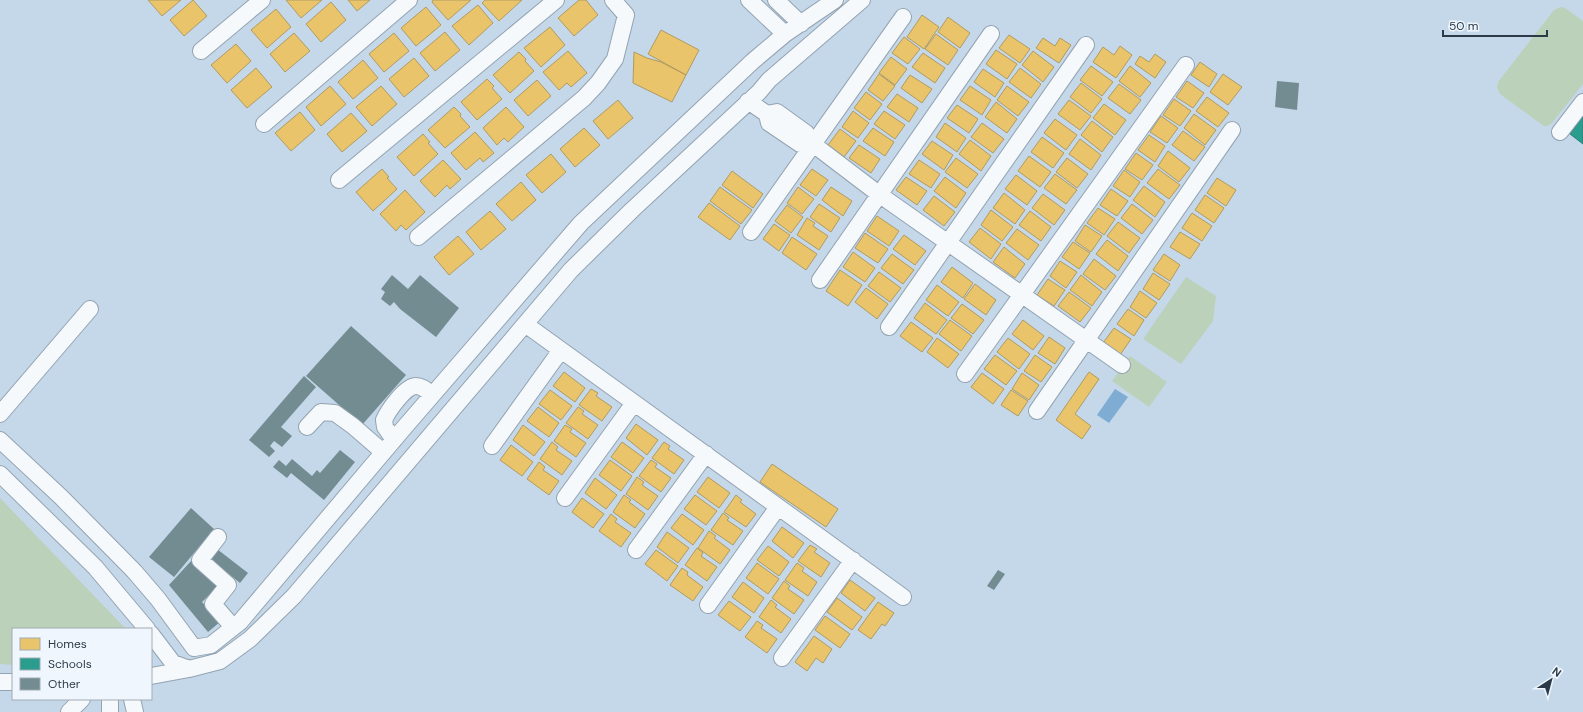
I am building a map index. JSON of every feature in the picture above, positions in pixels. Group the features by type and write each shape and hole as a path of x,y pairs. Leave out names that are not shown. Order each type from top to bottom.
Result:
{"street":[{"path":"201,51 262,0"},
{"path":"264,124 409,0"},
{"path":"340,180 556,0"},
{"path":"418,237 584,98 598,83 615,59 626,14 613,0"},
{"path":"749,0 785,34"},
{"path":"776,0 801,24"},
{"path":"0,440 62,497 134,571 158,599 194,648 210,645 240,622 383,452 581,223 753,61 785,34 835,0"},
{"path":"152,676 189,669 220,661 250,639 294,596 576,265 632,210 748,101 760,92 769,80 862,0"},
{"path":"751,232 903,17"},
{"path":"820,280 991,34"},
{"path":"889,327 1086,44"},
{"path":"965,374 1186,65"},
{"path":"748,101 767,114 777,112 806,132 813,144 880,195 1122,364"},
{"path":"1560,132 1583,102"},
{"path":"1037,412 1232,130"},
{"path":"0,414 90,309"},
{"path":"525,324 903,597"},
{"path":"492,446 561,350"},
{"path":"464,359 482,374"},
{"path":"394,440 386,427 384,420 388,412 409,387 416,386 425,389 432,395"},
{"path":"565,498 634,403"},
{"path":"307,427 321,412 335,413 353,426 383,452"},
{"path":"636,550 706,454"},
{"path":"0,474 95,567 146,628"},
{"path":"708,605 778,507"},
{"path":"218,537 200,560 228,585 213,604 233,627"},
{"path":"782,658 853,560"},
{"path":"152,635 173,663 189,669"},
{"path":"0,682 12,682"},
{"path":"69,712 81,700"},
{"path":"110,700 110,712"},
{"path":"132,700 135,712"}],"green space":[{"path":"1561,7 1565,8 1583,21 1583,84 1552,123 1548,126 1544,126 1500,94 1497,88 1498,82 1554,10"},
{"path":"1186,277 1216,296 1213,321 1181,364 1143,339"},
{"path":"1130,356 1167,382 1149,407 1112,381"},
{"path":"0,498 125,628 12,628 12,665 0,664"}],"water":[{"path":"1115,389 1128,397 1109,423 1097,415"}],"building: Homes":[{"path":"148,0 181,0 162,16"},
{"path":"193,0 207,16 184,36 170,20"},
{"path":"286,0 322,0 301,18"},
{"path":"348,0 370,0 357,11"},
{"path":"433,0 471,0 448,20 432,2"},
{"path":"485,0 522,0 499,21 482,3"},
{"path":"579,0 586,0 598,15 574,36 558,18"},
{"path":"331,2 346,20 321,42 306,24"},
{"path":"478,5 493,23 469,45 452,26"},
{"path":"426,7 441,25 416,46 401,28"},
{"path":"276,9 291,27 267,48 251,30"},
{"path":"922,15 939,27 924,49 907,37"},
{"path":"948,17 970,33 960,48 938,32"},
{"path":"550,27 565,45 541,67 524,48"},
{"path":"661,30 699,50 686,75 648,54"},
{"path":"445,32 460,50 435,71 420,53"},
{"path":"294,33 310,51 285,72 270,54"},
{"path":"394,33 409,51 384,72 369,54"},
{"path":"936,34 958,50 948,65 925,49"},
{"path":"1009,35 1030,49 1020,63 999,48"},
{"path":"904,37 920,49 908,64 892,53"},
{"path":"1043,38 1055,46 1060,38 1071,45 1059,63 1036,48"},
{"path":"236,44 251,61 227,83 211,65"},
{"path":"1120,46 1132,55 1116,78 1093,62 1103,47 1114,55"},
{"path":"996,50 1017,64 1007,79 986,64"},
{"path":"568,51 587,73 571,87 567,83 559,90 543,72"},
{"path":"1033,51 1054,67 1043,82 1022,65"},
{"path":"519,52 534,71 510,93 493,75"},
{"path":"634,52 661,62 686,75 672,102 633,83"},
{"path":"923,53 945,68 935,83 912,67"},
{"path":"1155,54 1166,62 1155,78 1135,64 1140,56 1149,62"},
{"path":"891,57 907,69 895,85 879,73"},
{"path":"414,58 429,76 404,97 389,79"},
{"path":"363,60 378,78 353,99 338,82"},
{"path":"1200,62 1217,74 1209,87 1191,75"},
{"path":"1091,66 1113,82 1102,96 1080,80"},
{"path":"1130,66 1151,83 1140,97 1119,81"},
{"path":"256,68 272,87 247,108 231,90"},
{"path":"1020,68 1041,84 1031,98 1009,82"},
{"path":"983,69 1004,83 995,97 974,82"},
{"path":"879,74 895,86 883,101 868,90"},
{"path":"1223,74 1242,87 1228,105 1210,92"},
{"path":"910,75 932,89 922,103 901,88"},
{"path":"487,79 494,86 492,88 502,99 477,120 461,102"},
{"path":"537,80 551,96 528,116 514,100"},
{"path":"1187,81 1204,93 1193,108 1176,97"},
{"path":"1081,83 1102,99 1091,113 1070,97"},
{"path":"1119,84 1141,100 1130,114 1108,98"},
{"path":"330,86 346,104 321,126 306,107"},
{"path":"381,86 397,104 372,126 356,107"},
{"path":"970,86 991,100 982,115 960,100"},
{"path":"1007,86 1029,102 1018,116 997,100"},
{"path":"866,92 882,104 870,120 854,108"},
{"path":"897,94 918,108 909,122 887,107"},
{"path":"1207,97 1229,113 1218,127 1196,111"},
{"path":"1174,99 1191,111 1180,126 1163,115"},
{"path":"618,100 633,118 608,139 593,121"},
{"path":"1069,100 1091,116 1080,130 1058,114"},
{"path":"996,102 1017,119 1007,133 985,117"},
{"path":"1104,104 1126,120 1115,135 1093,118"},
{"path":"957,105 978,119 969,133 947,118"},
{"path":"454,107 470,127 445,148 428,130"},
{"path":"506,107 524,127 508,142 504,138 497,145 483,128"},
{"path":"853,111 869,123 858,138 842,127"},
{"path":"884,111 905,125 895,139 874,124"},
{"path":"300,112 315,130 291,151 275,133"},
{"path":"351,113 367,131 342,152 327,134"},
{"path":"1194,114 1216,130 1205,145 1184,128"},
{"path":"1161,116 1178,128 1167,143 1150,132"},
{"path":"1055,119 1077,135 1066,150 1044,133"},
{"path":"1092,121 1113,137 1102,152 1081,135"},
{"path":"945,123 966,138 957,152 936,137"},
{"path":"982,123 1004,139 993,153 971,137"},
{"path":"584,128 600,145 575,167 560,149"},
{"path":"873,128 894,142 885,156 863,141"},
{"path":"840,129 856,141 844,157 828,145"},
{"path":"1183,131 1205,147 1194,161 1172,145"},
{"path":"475,132 494,153 483,162 480,158 466,170 451,153"},
{"path":"423,134 430,142 428,143 438,154 414,176 397,157"},
{"path":"1149,135 1165,146 1155,162 1138,150"},
{"path":"1042,137 1064,153 1053,168 1031,152"},
{"path":"1080,139 1101,155 1091,170 1069,154"},
{"path":"970,140 991,156 981,171 959,154"},
{"path":"932,141 953,155 944,170 922,154"},
{"path":"859,145 880,159 871,173 849,158"},
{"path":"1168,151 1190,168 1179,182 1158,166"},
{"path":"1136,153 1153,165 1142,180 1125,169"},
{"path":"551,154 566,172 542,193 526,175"},
{"path":"1029,156 1051,172 1040,187 1018,171"},
{"path":"956,158 978,174 967,188 945,172"},
{"path":"1067,158 1088,174 1077,188 1056,172"},
{"path":"443,160 461,179 450,189 447,185 435,197 420,181"},
{"path":"919,160 940,174 931,188 909,174"},
{"path":"382,169 389,177 387,178 397,189 373,211 356,192"},
{"path":"812,169 828,180 816,196 800,185"},
{"path":"1158,169 1180,185 1169,199 1147,183"},
{"path":"1124,170 1140,182 1130,197 1113,186"},
{"path":"732,171 763,194 753,208 722,185"},
{"path":"1055,174 1077,190 1066,204 1044,188"},
{"path":"1016,175 1037,191 1027,205 1005,189"},
{"path":"906,177 927,191 917,205 896,190"},
{"path":"945,177 966,193 956,208 934,191"},
{"path":"1217,178 1236,190 1226,206 1207,193"},
{"path":"521,182 536,200 512,221 496,204"},
{"path":"1144,186 1165,202 1155,217 1133,200"},
{"path":"720,187 752,210 741,224 710,201"},
{"path":"798,187 814,199 802,214 787,203"},
{"path":"831,187 852,201 843,216 822,200"},
{"path":"1111,189 1128,201 1117,216 1100,205"},
{"path":"405,190 425,212 406,230 401,225 396,231 380,214"},
{"path":"1004,193 1025,210 1015,224 993,208"},
{"path":"1043,194 1065,210 1054,225 1032,208"},
{"path":"1205,195 1224,208 1214,223 1195,210"},
{"path":"934,196 955,212 944,226 923,210"},
{"path":"709,203 740,226 730,240 698,217"},
{"path":"819,204 840,218 831,232 810,217"},
{"path":"1132,204 1153,220 1142,234 1121,218"},
{"path":"787,205 803,217 791,233 775,221"},
{"path":"1098,208 1115,219 1104,235 1087,223"},
{"path":"991,210 1013,227 1002,241 981,225"},
{"path":"490,211 506,229 481,250 466,232"},
{"path":"1030,211 1051,227 1041,241 1019,225"},
{"path":"1192,213 1212,226 1202,241 1182,228"},
{"path":"877,216 899,231 889,246 867,231"},
{"path":"807,218 815,223 813,226 828,236 819,250 797,235"},
{"path":"1118,222 1140,238 1129,253 1107,236"},
{"path":"774,224 790,235 779,251 763,239"},
{"path":"1085,225 1102,236 1091,252 1075,241"},
{"path":"980,228 1001,244 991,259 969,242"},
{"path":"1017,229 1039,245 1028,260 1006,243"},
{"path":"1180,232 1200,244 1190,259 1170,247"},
{"path":"865,233 888,249 878,263 855,248"},
{"path":"904,235 926,251 915,265 893,249"},
{"path":"458,236 474,254 449,275 434,257"},
{"path":"792,237 817,254 806,270 782,253"},
{"path":"1107,240 1128,256 1118,271 1096,254"},
{"path":"1073,242 1090,253 1079,269 1062,257"},
{"path":"1004,247 1025,264 1015,278 993,262"},
{"path":"853,252 875,268 865,282 843,267"},
{"path":"892,254 914,270 903,284 881,268"},
{"path":"1164,254 1180,265 1170,281 1153,270"},
{"path":"1094,259 1116,276 1105,290 1083,274"},
{"path":"1060,261 1077,272 1066,288 1050,276"},
{"path":"952,267 973,283 963,298 941,282"},
{"path":"840,270 862,285 848,306 826,291"},
{"path":"879,272 901,288 890,302 868,286"},
{"path":"1153,273 1170,284 1159,300 1143,289"},
{"path":"1081,275 1102,292 1092,306 1070,290"},
{"path":"1048,279 1065,290 1054,306 1037,295"},
{"path":"975,284 996,300 986,315 964,299"},
{"path":"937,285 959,302 948,316 926,300"},
{"path":"866,288 888,304 877,319 855,302"},
{"path":"1140,291 1157,303 1146,318 1130,307"},
{"path":"1069,292 1091,308 1080,322 1058,306"},
{"path":"925,303 947,320 936,334 914,318"},
{"path":"962,304 984,320 973,334 951,318"},
{"path":"1128,309 1144,320 1134,336 1117,324"},
{"path":"950,320 972,336 961,351 939,334"},
{"path":"1023,320 1044,336 1033,350 1012,334"},
{"path":"911,322 933,338 922,352 900,336"},
{"path":"1114,328 1131,339 1120,355 1103,343"},
{"path":"1049,337 1065,348 1055,364 1038,353"},
{"path":"937,338 959,354 948,368 927,352"},
{"path":"1008,338 1030,354 1019,369 997,352"},
{"path":"995,355 1017,371 1006,385 984,369"},
{"path":"1035,355 1052,367 1041,382 1024,371"},
{"path":"564,372 585,388 575,402 553,386"},
{"path":"1089,372 1099,379 1075,414 1091,426 1082,439 1056,420"},
{"path":"982,373 1004,389 993,404 971,387"},
{"path":"1022,373 1039,385 1029,400 1012,389"},
{"path":"591,389 598,393 596,396 612,407 602,421 579,405"},
{"path":"550,390 572,406 561,420 539,404"},
{"path":"1011,390 1028,401 1018,416 1001,405"},
{"path":"538,407 559,423 549,437 527,421"},
{"path":"578,407 584,411 582,414 598,425 588,439 566,423"},
{"path":"636,424 658,440 647,455 626,438"},
{"path":"523,425 545,442 534,456 513,440"},
{"path":"565,425 572,429 570,432 586,443 576,457 554,441"},
{"path":"552,442 558,447 556,450 572,461 562,475 540,459"},
{"path":"622,442 644,458 633,473 611,457"},
{"path":"664,442 670,446 668,449 684,460 674,474 652,458"},
{"path":"511,445 533,462 522,476 500,460"},
{"path":"610,460 632,476 621,491 599,475"},
{"path":"651,460 657,464 655,467 671,478 661,492 639,476"},
{"path":"539,462 545,467 543,470 559,481 549,495 527,479"},
{"path":"772,464 838,509 826,527 760,482"},
{"path":"637,477 644,482 642,485 658,496 648,510 626,494"},
{"path":"708,477 730,493 719,508 697,492"},
{"path":"595,478 617,495 606,509 585,493"},
{"path":"624,495 631,500 629,502 645,514 635,528 613,512"},
{"path":"695,495 717,511 706,525 684,509"},
{"path":"736,495 742,500 740,502 756,514 746,527 724,512"},
{"path":"582,498 604,514 593,528 572,512"},
{"path":"723,513 729,518 727,520 743,531 733,545 711,530"},
{"path":"611,514 617,519 615,522 631,533 621,547 599,531"},
{"path":"682,514 704,530 693,545 671,528"},
{"path":"782,527 804,543 793,558 772,541"},
{"path":"709,531 716,536 714,538 730,550 720,564 698,548"},
{"path":"667,532 689,548 678,563 657,547"},
{"path":"810,545 817,549 814,552 830,563 821,577 798,561"},
{"path":"768,546 789,562 779,576 757,560"},
{"path":"697,548 703,553 701,556 717,567 707,581 685,565"},
{"path":"656,550 678,566 667,581 645,564"},
{"path":"757,563 779,579 768,594 746,578"},
{"path":"797,563 804,568 802,571 817,582 808,596 785,580"},
{"path":"682,568 688,572 687,575 703,587 693,601 670,585"},
{"path":"850,580 875,598 865,611 841,593"},
{"path":"784,581 790,586 788,589 804,600 794,614 772,598"},
{"path":"743,582 764,598 754,613 732,597"},
{"path":"837,598 862,617 852,630 827,612"},
{"path":"771,600 777,605 775,607 791,619 781,633 759,617"},
{"path":"729,601 751,617 740,631 718,615"},
{"path":"878,602 894,613 885,626 882,624 871,639 858,630"},
{"path":"825,616 850,634 840,648 815,630"},
{"path":"757,621 763,625 761,628 777,639 767,653 745,637"},
{"path":"814,636 832,649 823,663 816,658 807,671 795,662"}],"building: Schools":[{"path":"1583,116 1583,144 1570,134"}],"building: Other":[{"path":"1277,81 1299,83 1297,110 1275,107"},
{"path":"392,275 408,289 420,275 459,308 436,337 400,309 394,302 390,306 381,299 385,292 381,289"},
{"path":"351,326 406,375 362,425 306,376"},
{"path":"304,376 316,387 281,427 292,436 282,447 274,441 270,446 275,451 269,457 249,440"},
{"path":"340,450 355,462 324,500 291,473 287,478 273,467 279,460 286,466 292,459 312,476 317,470 320,473"},
{"path":"191,508 214,529 174,577 149,557"},
{"path":"217,549 248,573 240,583 210,559"},
{"path":"191,561 218,586 202,602 220,622 208,632 169,585"},
{"path":"998,570 1005,574 994,590 987,586"}]}
